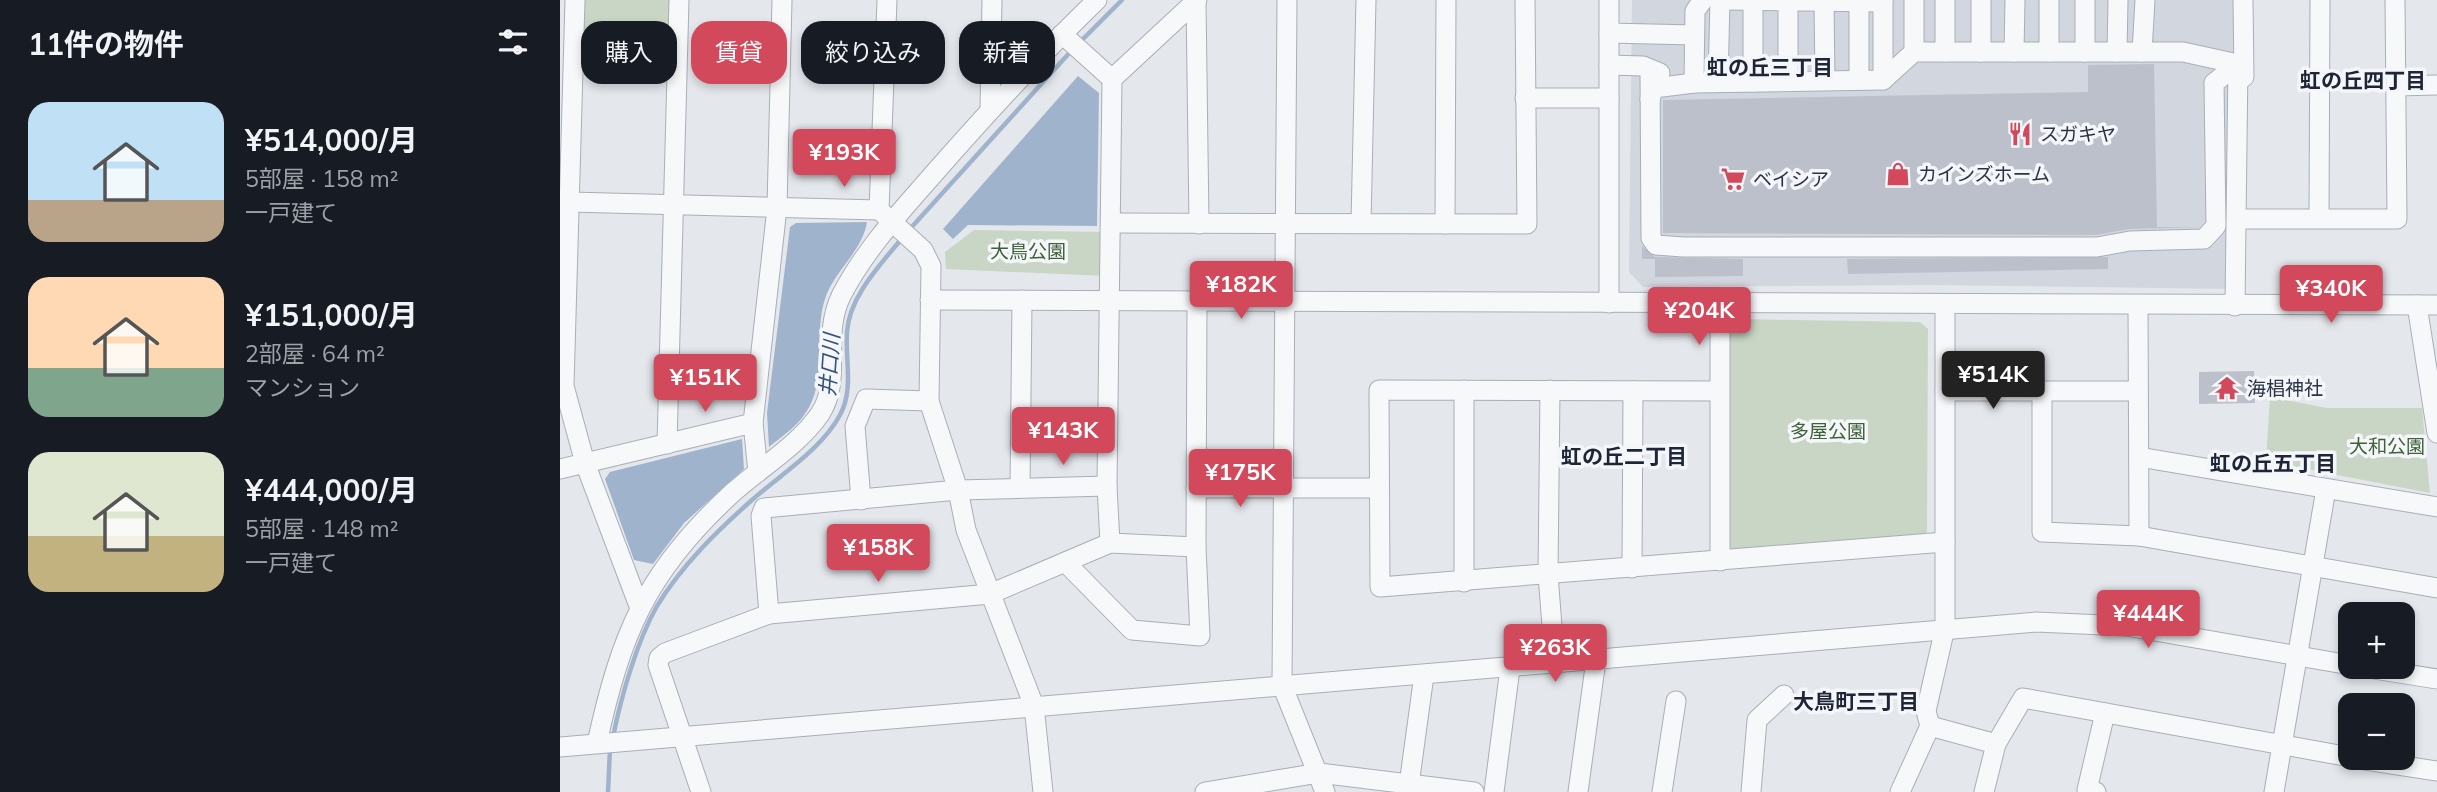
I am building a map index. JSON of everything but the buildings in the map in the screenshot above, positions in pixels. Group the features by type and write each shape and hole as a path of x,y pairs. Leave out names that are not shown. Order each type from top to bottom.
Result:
{"street":[{"path":"575,0 565,120 569,202 564,386 585,463 639,606"},
{"path":"667,444 672,204 680,68 679,0"},
{"path":"758,472 753,423 777,208 782,0"},
{"path":"886,215 887,0"},
{"path":"990,110 992,0"},
{"path":"597,743 621,649 639,606 664,567 698,526 803,433 820,413 829,393 832,372 829,341 832,317 886,215 1097,0"},
{"path":"1287,0 1282,685 1322,783"},
{"path":"1361,223 1366,0"},
{"path":"1445,224 1446,0"},
{"path":"1111,223 1527,224 1525,0"},
{"path":"1609,0 1609,303"},
{"path":"1694,83 1695,11 1703,0"},
{"path":"1718,82 1720,0"},
{"path":"1728,0 1883,1 1883,80"},
{"path":"1753,0 1753,82"},
{"path":"1914,0 1914,52"},
{"path":"1945,0 1945,52"},
{"path":"1981,52 1982,0"},
{"path":"2014,52 2015,0"},
{"path":"2049,0 2049,52"},
{"path":"2085,0 2085,52"},
{"path":"2117,52 2118,0"},
{"path":"2142,52 2145,0"},
{"path":"2239,306 2245,219 2243,0"},
{"path":"2319,218 2320,0"},
{"path":"2245,219 2397,219 2395,0"},
{"path":"1197,1 1199,224"},
{"path":"1110,543 1107,486 1112,79 1197,1"},
{"path":"1788,1 1788,81"},
{"path":"1824,1 1825,80"},
{"path":"1859,1 1859,80"},
{"path":"1609,33 1694,35"},
{"path":"1062,34 1112,79"},
{"path":"1650,99 1654,88 1694,83 1883,80 1914,52 2183,52 2238,64"},
{"path":"1650,71 1651,238 1656,245 2097,247 2130,241 2204,239 2217,226 2214,83 2238,64"},
{"path":"2238,64 2239,306"},
{"path":"1609,65 1643,66 1650,71 1694,83"},
{"path":"2397,86 2437,85"},
{"path":"1525,98 1609,98"},
{"path":"569,202 777,208 886,215 923,250 930,266 929,401 958,491 966,530 1034,706 1043,792"},
{"path":"930,300 2437,305"},
{"path":"1020,487 1022,300"},
{"path":"1065,562 1132,630 1200,636 1196,547 1197,302"},
{"path":"1720,304 1720,561"},
{"path":"1900,792 1930,726 1926,711 1945,628 1945,305"},
{"path":"2138,305 2139,536"},
{"path":"2417,305 2437,433"},
{"path":"1719,391 1379,390 1380,587 1945,542"},
{"path":"1464,390 1464,582"},
{"path":"1550,390 1548,575 1555,664"},
{"path":"1632,568 1633,391"},
{"path":"1945,391 2138,391"},
{"path":"2042,391 2042,532 2139,536 2437,588"},
{"path":"861,500 855,426 866,399 929,401"},
{"path":"560,470 753,423"},
{"path":"2139,457 2437,507"},
{"path":"769,614 762,509 958,491 1107,486"},
{"path":"1196,488 1378,488"},
{"path":"2274,792 2326,489"},
{"path":"701,792 658,665 659,657 769,614 990,594 1110,543 1196,547"},
{"path":"560,747 1555,664 1945,628 2080,622 2126,626 2338,663"},
{"path":"1578,792 1596,660"},
{"path":"1494,792 1510,667"},
{"path":"1409,788 1424,675"},
{"path":"2415,675 2437,679"},
{"path":"1751,792 1758,720 1784,695"},
{"path":"1984,792 1996,744 2023,698 2338,755"},
{"path":"1662,792 1676,701"},
{"path":"2096,792 2087,790 2105,713"},
{"path":"1930,726 1996,744"},
{"path":"2415,767 2437,771"},
{"path":"1205,792 1322,783 1474,792"}],"shaded area":[{"path":"1632,0 2237,0 2232,289 1931,285 1643,287 1629,272"}],"green space":[{"path":"580,0 674,0 673,21 581,21 579,54"},
{"name":"大鳥公園","path":"974,230 1107,232 1107,276 946,269 945,252"},
{"name":"多屋公園","path":"1740,319 1920,322 1928,329 1927,532 1922,537 1732,554 1727,549 1729,326"},
{"name":"大和公園","path":"2270,397 2327,408 2422,408 2430,493 2266,461"}],"water":[{"path":"1078,76 1099,93 1097,226 968,225 953,239 943,229"},
{"path":"867,222 857,248 830,287 824,303 819,371 811,403 802,418 769,447 767,413 790,227 796,223"},
{"path":"742,439 744,469 684,523 653,564 634,560 605,479 610,472"}],"waterway":[{"name":"井口川","path":"1078,44 1122,0"},
{"name":"井口川","path":"909,230 1072,50"},
{"name":"井口川","path":"613,737 636,652 657,606 667,591 713,536 800,461 832,428 840,415 847,395 849,319 860,293 903,237"},
{"name":"井口川","path":"608,792 610,749"}],"place":[{"name":"スガキヤ","path":"2020,134"},
{"name":"カインズホーム","path":"1898,174"},
{"name":"ベイシア","path":"1733,179"},
{"name":"海椙神社","path":"2227,388"}],"district":[{"name":"虹の丘三丁目","path":"1770,68"},
{"name":"虹の丘四丁目","path":"2363,81"},
{"name":"虹の丘二丁目","path":"1624,457"},
{"name":"虹の丘五丁目","path":"2273,464"},
{"name":"大鳥町三丁目","path":"1856,702"}]}
